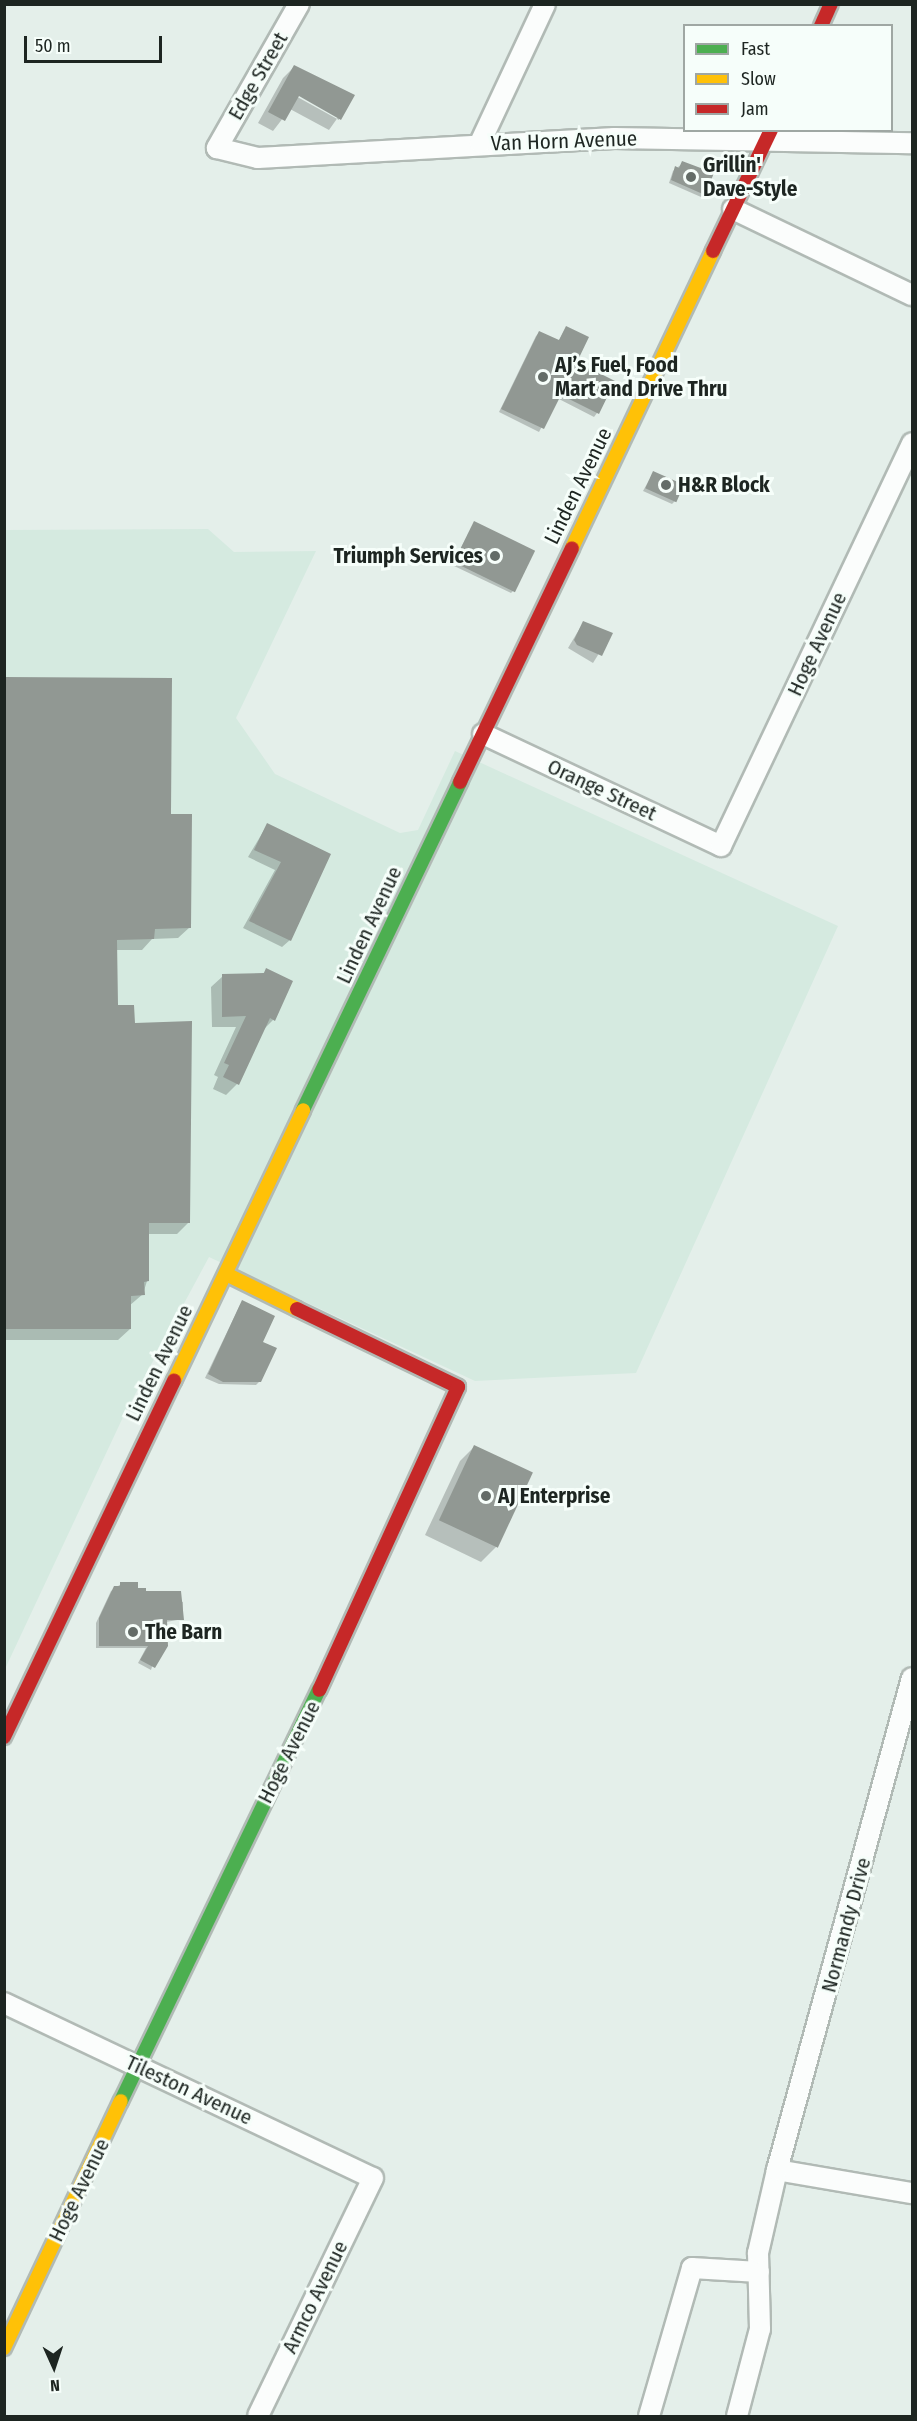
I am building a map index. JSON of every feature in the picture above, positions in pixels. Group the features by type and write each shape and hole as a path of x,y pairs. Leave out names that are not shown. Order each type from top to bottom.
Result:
{"street":[{"name":"Edge Street","path":"217,148 299,4"},
{"path":"480,144 545,4"},
{"path":"822,24 831,4"},
{"name":"Van Horn Avenue","path":"217,148 258,158 614,138 768,136 912,143"},
{"name":"Linden Avenue","path":"4,1737 768,136"},
{"path":"734,209 912,295"},
{"name":"Hoge Avenue","path":"721,846 912,443"},
{"name":"Orange Street","path":"483,734 721,846"},
{"name":"Hoge Avenue","path":"4,2348 140,2066 242,1844 322,1685 355,1606 458,1387 226,1274"},
{"name":"Normandy Drive","path":"737,2416 760,2329 758,2253 777,2170 912,1678"},
{"name":"Tileston Avenue","path":"4,2003 373,2178"},
{"path":"777,2170 912,2193"},
{"name":"Armco Avenue","path":"258,2416 373,2178"},
{"path":"649,2416 692,2268 759,2272"}],"shaded area":[{"path":"208,529 234,552 316,551 236,718 275,774 400,833 418,830 455,751 838,926 636,1373 475,1381 209,1257 124,1415 5,1669 5,530"}],"building":[{"path":"294,65 355,95 341,120 299,96 285,121 268,112"},
{"name":"Grillin' Dave-Style","path":"682,161 714,173 705,195 671,180 675,166 679,168"},
{"name":"AJ’s Fuel, Food Mart and Drive Thru","path":"566,326 589,337 577,362 615,381 599,414 561,395 544,429 501,409 539,331 559,340"},
{"name":"H&R Block","path":"653,471 684,485 676,502 645,488"},
{"name":"Triumph Services","path":"474,521 535,551 515,592 454,562"},
{"path":"583,621 613,633 602,656 577,645 574,640"},
{"path":"4,677 172,678 171,814 192,814 191,928 155,929 154,939 117,940 118,1005 134,1005 135,1023 192,1021 190,1223 149,1223 149,1281 144,1282 145,1295 131,1296 131,1329 4,1329"},
{"path":"267,823 331,854 291,941 249,921 281,862 254,850"},
{"path":"266,968 293,981 275,1021 270,1018 239,1085 223,1077 229,1065 224,1063 246,1016 222,1017 222,974 264,973"},
{"path":"242,1300 275,1316 263,1342 277,1348 261,1382 223,1382 208,1374"},
{"name":"AJ Enterprise","path":"474,1445 533,1472 498,1548 439,1520"},
{"name":"The Barn","path":"120,1582 138,1582 138,1588 146,1588 146,1591 181,1591 184,1620 167,1620 168,1646 155,1668 140,1660 148,1646 99,1646 99,1618 114,1586 120,1586"}],"traffic: fast":[{"path":"303,1110 460,782"},
{"path":"121,2101 319,1690"}],"traffic: slow":[{"path":"572,548 713,251"},
{"path":"174,1381 303,1110"},
{"path":"226,1274 297,1309"},
{"path":"4,2348 121,2101"}],"traffic: jam":[{"path":"822,24 831,4"},
{"path":"713,251 770,132"},
{"path":"460,782 572,548"},
{"path":"297,1309 458,1387 319,1690"},
{"path":"4,1737 174,1381"}],"place":[{"name":"Grillin' Dave-Style","path":"691,177"},
{"name":"AJ’s Fuel, Food Mart and Drive Thru","path":"543,377"},
{"name":"H&R Block","path":"666,485"},
{"name":"Triumph Services","path":"495,556"},
{"name":"AJ Enterprise","path":"486,1496"},
{"name":"The Barn","path":"133,1632"}]}
